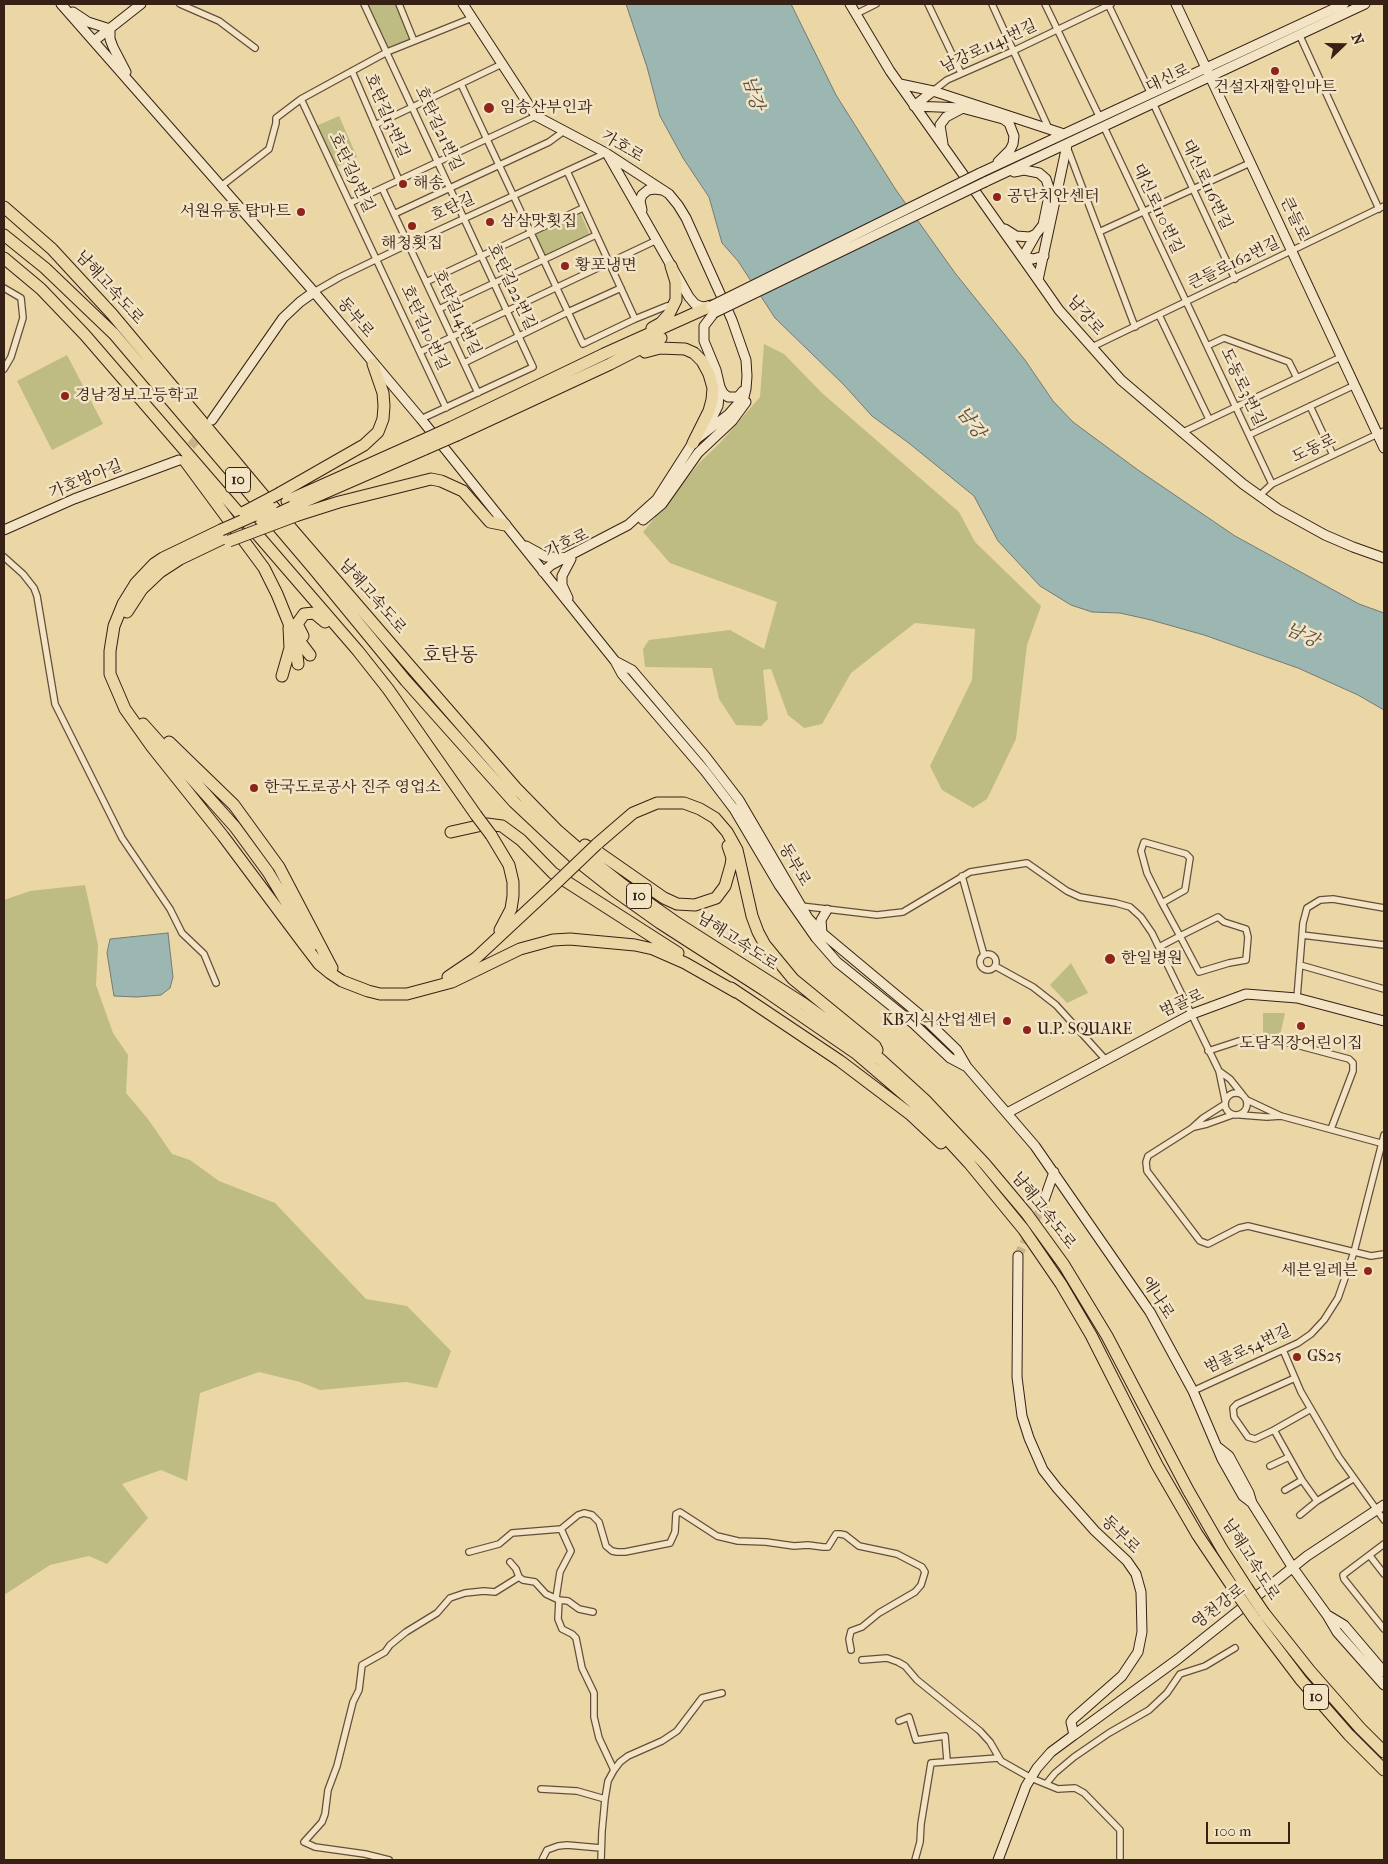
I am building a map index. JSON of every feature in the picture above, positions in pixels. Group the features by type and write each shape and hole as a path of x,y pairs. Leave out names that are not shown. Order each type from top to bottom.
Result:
{"highway":[{"name":"남해고속도로","path":"4,207 52,249 112,314 291,528 516,788 558,831 623,885 677,923 804,1004 880,1059 925,1100 985,1164 1027,1214 1064,1265 1107,1336 1222,1549 1243,1592"},
{"name":"남해고속도로","path":"4,235 46,268 114,334 313,568 406,681 514,802 546,833 615,891 857,1054 913,1102 1003,1203 1061,1284 1090,1335 1156,1465 1197,1534 1243,1592 1301,1680 1349,1735 1384,1770"},
{"path":"4,258 41,290 85,335 376,674 491,835 509,865 514,882 513,901 508,917 502,927 464,967"},
{"path":"607,359 661,324 674,305 677,291 671,266"},
{"path":"713,310 454,431 154,564 136,583 122,604 114,626 109,663 110,674 125,709 152,747 223,836 319,964 354,987 380,994 407,994 452,982 520,949 553,940 570,938 635,945 653,949 685,963 736,992"},
{"path":"607,359 660,348 685,349 694,353 709,374 713,388 709,412 693,443"},
{"path":"223,534 289,504 378,432 383,419 384,406 383,393 373,364"},
{"path":"144,404 264,568 295,635 312,653 298,626 300,618 307,612 314,613 322,618 354,656 376,674"},
{"path":"289,504 321,506 431,480 463,491 490,522 505,524"},
{"path":"196,547 150,581 132,602 120,629 116,655 120,682 138,719 235,827 268,872 313,947 332,968 363,986 378,989 412,989 433,984 464,967 553,890"},
{"path":"288,621 290,648 288,669 295,635"},
{"path":"438,986 469,970 629,816 641,808 657,803 684,803 700,809 715,818 727,832 737,850 752,916 765,945 794,979 875,1046 880,1059"},
{"path":"558,831 598,852 650,889 678,904 695,905 706,903 716,898 724,886 731,865 727,841 719,830 702,817 686,810 663,810 647,814 632,822 599,846"},
{"path":"450,832 487,824 502,826 521,840 553,873 840,1061 910,1114 938,1140 984,1190 1003,1203"},
{"name":"남해고속도로","path":"1259,1615 1360,1728 1384,1752"}],"street":[{"path":"62,4 88,22 110,28"},
{"name":"동부로","path":"62,4 220,187 314,292 421,419 615,661 632,670 706,757 739,800 816,938 837,962 914,1024 950,1058 967,1067"},
{"path":"94,41 141,4"},
{"path":"180,4 219,21 255,48"},
{"name":"호탄길21번길","path":"364,4 464,219"},
{"path":"399,4 414,41"},
{"name":"가호로","path":"462,4 536,116 606,153 664,191 678,205 686,218 732,320 746,360 746,389 738,404 729,414 693,443 657,499 628,525 543,572"},
{"name":"남강로","path":"850,4 914,106 1012,244 1060,310 1121,380 1181,433 1259,496 1298,521 1325,535 1353,548 1384,558"},
{"path":"856,14 876,4"},
{"path":"928,4 961,73"},
{"path":"992,4 1049,129"},
{"name":"대신로110번길","path":"1045,4 1186,302"},
{"name":"남강로1141번길","path":"933,91 947,80 961,73 1013,51 1109,4"},
{"name":"대신로116번길","path":"1109,4 1235,279"},
{"name":"큰들로","path":"1176,4 1354,385 1381,432 1384,448"},
{"name":"대신로","path":"713,310 980,173 1064,134 1102,122 1152,99 1344,4"},
{"name":"대신로","path":"1208,72 1365,4"},
{"path":"220,187 269,149 276,118 301,99 387,52 472,18"},
{"path":"110,28 112,47 134,86"},
{"path":"1299,34 1382,208"},
{"path":"375,124 502,64"},
{"name":"호탄길13번길","path":"350,203 399,180 352,71"},
{"path":"460,84 582,344 636,319 674,305"},
{"path":"900,84 933,91 1064,134"},
{"path":"914,106 933,91"},
{"name":"호탄길9번길","path":"301,99 377,259"},
{"path":"914,106 962,108 1009,123 1014,136 1010,150 991,168"},
{"path":"944,147 940,136 940,125 946,117 962,108"},
{"path":"399,180 536,116"},
{"name":"대신로","path":"713,310 1066,145 1102,122"},
{"path":"394,214 549,142 564,131"},
{"path":"1066,145 1135,327"},
{"path":"1038,280 1066,145"},
{"path":"606,153 695,304 713,310 704,326 704,341 723,393 728,397 738,396 742,392 747,376"},
{"name":"호탄길","path":"314,292 408,244 606,153"},
{"path":"1099,232 1250,163"},
{"path":"1000,176 1024,170 1039,173 1046,179 1050,191 1043,225 1023,257 1033,259 1042,256"},
{"path":"567,171 636,319"},
{"path":"382,188 408,244"},
{"path":"650,229 640,207 640,200 642,195 648,190 664,191"},
{"path":"426,282 584,208"},
{"name":"큰들로162번길","path":"1092,347 1382,208"},
{"name":"호탄길22번길","path":"464,219 533,367 478,393"},
{"path":"1001,226 1016,236 1030,237 1036,234"},
{"path":"1036,234 1033,247 1035,253 1042,256"},
{"path":"439,309 596,235"},
{"path":"420,352 656,240"},
{"name":"호탄길14번길","path":"408,244 478,393"},
{"name":"호탄길10번길","path":"377,259 446,408"},
{"path":"4,288 21,298 24,318 11,357 4,369"},
{"path":"464,363 621,288"},
{"path":"212,420 283,318 314,292"},
{"name":"도동로3번길","path":"1186,302 1272,484"},
{"path":"1159,315 1209,420"},
{"name":"가호로","path":"569,558 625,533 639,524 662,504 698,453 740,412 752,388 752,360 744,340 732,320"},
{"path":"1207,346 1224,338 1289,362 1297,378"},
{"path":"1181,433 1341,357"},
{"path":"1249,435 1354,385"},
{"path":"681,477 718,406 720,387"},
{"path":"421,419 478,393"},
{"path":"1310,406 1333,455"},
{"name":"도동로","path":"1259,496 1272,484 1381,432"},
{"name":"가호방아길","path":"4,530 74,499 179,460"},
{"path":"520,544 546,557 569,558 562,576 562,585 572,608"},
{"path":"4,557 29,582 37,596 54,704 122,838 170,909 182,933 204,954 216,983"},
{"path":"1159,947 1180,936 1218,917 1224,922 1246,929 1248,937 1246,960 1199,972 1180,936 1162,903 1147,873 1141,851 1144,842 1186,854 1190,858 1184,890 1162,903"},
{"path":"796,905 877,915 903,912 970,872 1027,863 1067,891 1080,896 1130,907 1142,917 1192,1014 1218,1071 1227,1110 1232,1115"},
{"path":"962,876 984,955 980,961 983,968 990,969 995,966"},
{"path":"1297,998 1302,935 1307,908 1320,900 1333,899 1384,908"},
{"name":"동부로","path":"796,905 822,933 925,1019 957,1050 967,1067 1054,1172"},
{"path":"822,933 821,920 827,910"},
{"path":"1302,935 1384,945"},
{"path":"984,955 994,956 995,966"},
{"path":"1300,965 1384,989"},
{"path":"995,966 1033,987 1056,1005 1105,1059"},
{"name":"범골로","path":"1007,1113 1192,1014 1246,994 1297,998 1384,1021"},
{"path":"1208,1051 1248,1038 1274,1039 1349,1059 1353,1063 1353,1071 1331,1129"},
{"path":"1218,1071 1230,1079 1247,1100 1281,1116 1383,1143"},
{"path":"1242,1094 1232,1093 1225,1102 1192,1128 1148,1156 1146,1162 1147,1171 1200,1241 1208,1244 1239,1228 1248,1226 1371,1256 1384,1254"},
{"path":"1239,1115 1246,1110 1247,1100"},
{"path":"1192,1128 1232,1115 1281,1116"},
{"name":"범골로54번길","path":"1192,1391 1298,1343 1311,1334 1324,1320 1338,1298 1354,1252 1384,1135"},
{"path":"1042,1206 1054,1172"},
{"name":"에나로","path":"1054,1172 1150,1312 1192,1391 1222,1459 1243,1496 1252,1503 1293,1568 1337,1632 1384,1685"},
{"name":"동부로","path":"1018,1256 1017,1377 1022,1416 1029,1438 1044,1470 1057,1488 1095,1532 1127,1561 1136,1574 1140,1592 1142,1632 1138,1652 1122,1676 1070,1722 1074,1735"},
{"path":"1283,1350 1311,1409 1353,1479 1380,1508 1384,1520"},
{"path":"1295,1378 1236,1404 1233,1408 1234,1416 1248,1437 1255,1439 1311,1409"},
{"path":"1274,1430 1302,1480 1317,1501"},
{"path":"1270,1466 1289,1457"},
{"path":"1300,1515 1317,1501 1353,1479"},
{"path":"1285,1490 1302,1480"},
{"name":"영천강로","path":"1074,1735 1178,1659 1307,1556 1380,1508"},
{"path":"469,1552 499,1544 512,1533 523,1533 540,1529 561,1529 578,1515 588,1514 599,1522 604,1542 609,1549 617,1552 670,1543 675,1532 676,1514 680,1512 717,1536 738,1541 828,1547 836,1534 845,1535 859,1546 898,1554 924,1570 925,1575 918,1590 878,1613 862,1627 852,1632 849,1639 851,1650"},
{"path":"561,1529 571,1551 560,1572 557,1599 558,1619 562,1629 576,1638 582,1668 594,1693 594,1717 599,1738 614,1770"},
{"path":"1384,1544 1343,1575 1344,1579 1384,1629"},
{"path":"1370,1556 1384,1574"},
{"path":"510,1562 516,1569 519,1577 523,1580 535,1582 546,1594 568,1601 584,1611 593,1612"},
{"path":"390,1860 365,1854 315,1847 304,1842 322,1822 325,1814 328,1790 337,1766 353,1702 359,1690 362,1665 385,1652 390,1645 406,1632 437,1613 450,1598 465,1593 494,1592 519,1577"},
{"name":"에나로","path":"1327,1615 1344,1625 1384,1672"},
{"path":"1046,1784 1055,1773 1074,1757 1149,1710 1167,1693 1180,1674 1205,1666 1235,1648"},
{"path":"862,1660 887,1658 905,1666 917,1680 980,1731 990,1742 998,1758 1010,1768 1058,1789 1075,1788 1084,1793 1120,1830 1120,1860"},
{"path":"601,1860 605,1799 608,1781 614,1770 628,1756 662,1741 677,1731 702,1698 722,1693"},
{"path":"899,1721 910,1717 916,1740 945,1736 947,1760"},
{"path":"998,1860 1026,1786 1051,1752 1074,1735"},
{"path":"915,1860 920,1842 930,1766 933,1762 998,1758"},
{"path":"541,1789 577,1791 605,1799"},
{"path":"542,1860 548,1850 558,1846 601,1848"}],"shaded area":[{"path":"364,4 398,4 413,40 387,50"},
{"path":"339,116 357,157 335,168 316,126"},
{"path":"580,212 590,235 544,256 534,234"},
{"path":"764,344 784,354 822,393 959,512 975,542 1041,606 1027,645 1016,739 987,799 973,808 942,790 930,766 972,680 975,629 915,623 851,673 822,724 804,728 788,715 771,669 763,670 768,719 761,726 736,725 719,699 712,668 645,667 643,649 649,640 730,630 764,649 777,602 670,563 643,532 700,462 719,444 760,397"},
{"path":"67,355 103,424 52,450 17,381"},
{"path":"85,885 98,945 96,985 113,1033 128,1055 126,1093 148,1119 172,1154 190,1160 219,1181 275,1203 366,1299 407,1306 451,1351 437,1388 406,1382 320,1390 300,1382 259,1372 200,1393 187,1481 161,1470 122,1484 148,1518 107,1564 89,1556 50,1565 4,1595 4,900 30,891"},
{"path":"1071,963 1088,993 1067,1003 1050,985"},
{"path":"1263,1013 1285,1013 1280,1036 1263,1033"}],"water":[{"name":"남강","path":"626,4 791,4 836,95 896,190 955,273 1025,360 1053,401 1073,422 1138,470 1235,536 1359,604 1384,613 1384,710 1358,695 1298,668 1204,635 1151,620 1120,613 1092,612 1071,605 1040,586 998,541 974,496 872,416 844,385 775,318 738,261 722,243 709,197 683,158 660,116 647,67"},
{"path":"168,933 173,977 170,988 161,995 114,996 107,953 110,939"}],"tunnel":[{"path":"182,456 203,432"},
{"path":"1018,1256 1042,1206"}],"place":[{"name":"건설자재할인마트","path":"1275,71"},
{"name":"임송산부인과","path":"489,108"},
{"name":"해송","path":"403,184"},
{"name":"공단치안센터","path":"997,197"},
{"name":"서원유통 탑마트","path":"301,212"},
{"name":"삼삼맛횟집","path":"490,222"},
{"name":"해청횟집","path":"412,226"},
{"name":"황포냉면","path":"565,266"},
{"name":"경남정보고등학교","path":"65,396"},
{"name":"한국도로공사 진주 영업소","path":"254,788"},
{"name":"한일병원","path":"1110,959"},
{"name":"KB지식산업센터","path":"1007,1021"},
{"name":"도담직장어린이집","path":"1301,1026"},
{"name":"U.P. SQUARE","path":"1027,1030"},
{"name":"세븐일레븐","path":"1368,1271"},
{"name":"GS25","path":"1297,1357"}],"district":[{"name":"호탄동","path":"450,656"}]}
